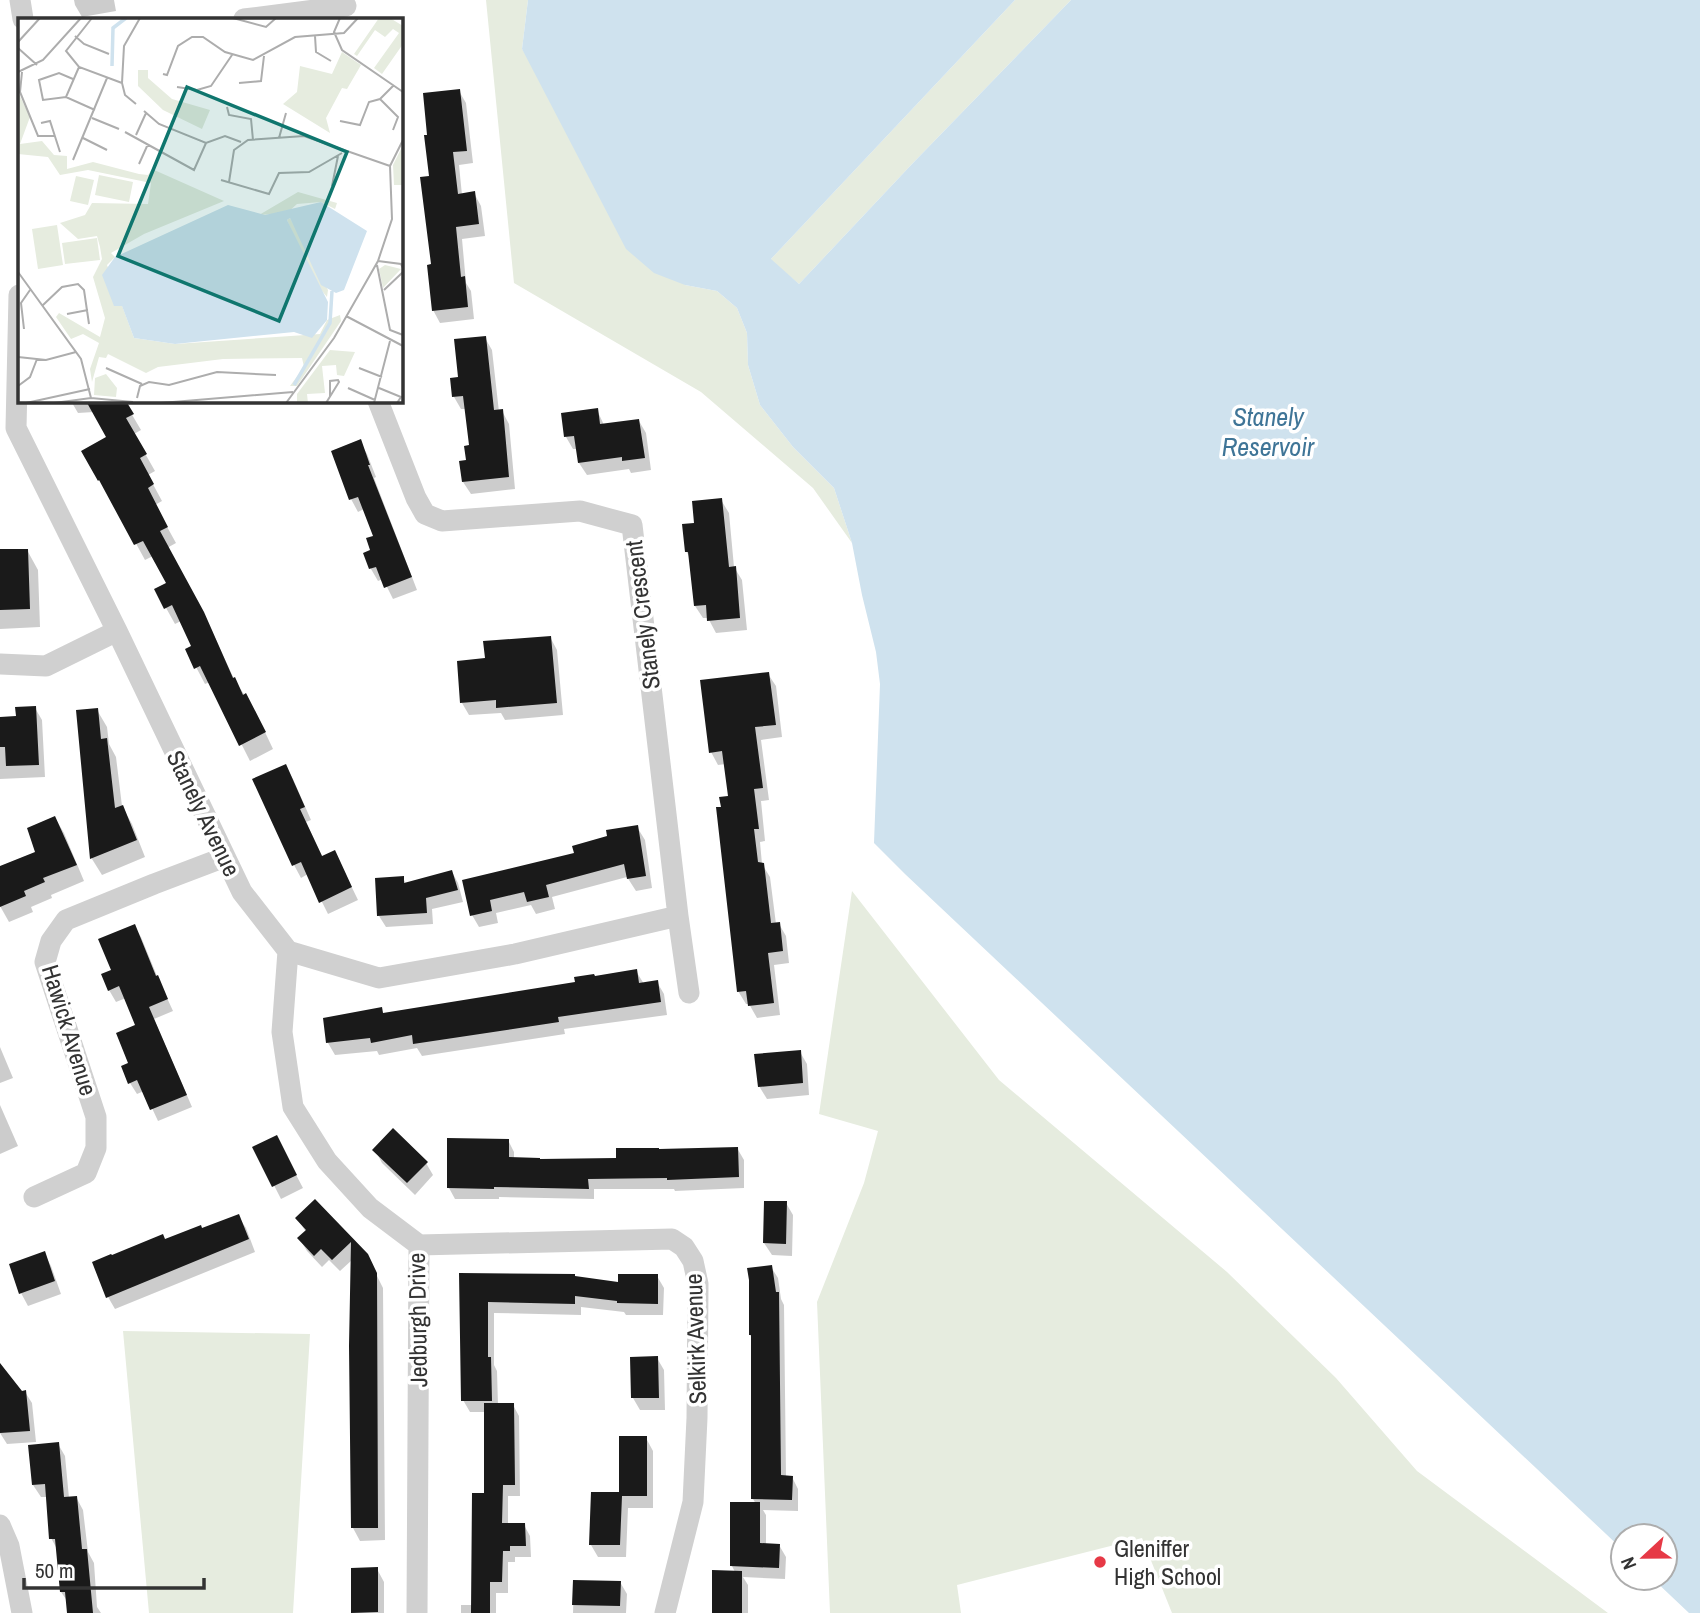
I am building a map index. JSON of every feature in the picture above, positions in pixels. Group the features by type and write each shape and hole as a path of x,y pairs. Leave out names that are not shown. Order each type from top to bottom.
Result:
{"street":[{"path":"20,0 23,18"},
{"path":"252,18 346,6"},
{"name":"Stanely Avenue","path":"18,339 16,428 242,892 288,951"},
{"name":"Stanely Crescent","path":"378,402 416,498 425,514 442,521 580,511 632,525 689,993"},
{"path":"0,664 46,666 117,631"},
{"name":"Hawick Avenue","path":"34,1197 86,1172 96,1148 96,1116 45,962 51,941 66,920 225,858"},
{"path":"288,951 379,978 515,954 678,916"},
{"name":"Jedburgh Drive","path":"288,951 282,1032 293,1107 327,1161 370,1208 419,1245 417,1613"},
{"name":"Selkirk Avenue","path":"419,1245 672,1239 684,1247 693,1261 698,1284 693,1502 665,1613"},
{"path":"0,1525 9,1546 22,1613"}],"shaded area":[{"path":"486,0 528,0 522,49 685,285 717,291 737,308 747,333 748,365 760,405 793,447 834,488 852,543 813,488 701,392 514,283"},
{"path":"1015,0 1071,0 799,284 770,260"},
{"path":"852,891 999,1080 1227,1272 1336,1378 1417,1471 1608,1613 1172,1613 1142,1538 957,1585 961,1613 830,1613 817,1302 864,1183 878,1131 819,1114"},
{"path":"123,1331 310,1334 293,1613 149,1613"}],"water":[{"name":"Stanely Reservoir","path":"528,0 1015,0 771,259 799,284 1071,0 1700,0 1700,1613 1689,1613 1667,1592 1679,1592 1679,1522 1609,1522 1609,1537 874,843 880,684 876,652 852,543 834,488 793,447 760,405 748,365 747,333 737,308 717,291 685,285 654,273 626,249 522,49"}],"building":[{"path":"460,89 467,151 453,152 458,194 475,191 479,224 456,227 461,277 465,276 468,307 432,311 427,265 431,264 420,177 429,176 423,93"},
{"path":"486,336 494,410 503,409 509,477 462,482 459,461 466,460 464,446 469,445 463,396 452,397 450,378 458,377 454,339"},
{"path":"87,402 127,402 134,414 126,418 147,454 140,458 154,484 148,488 168,527 160,531 204,612 233,678 235,677 243,695 246,693 266,732 239,746 200,666 194,669 185,649 191,646 172,605 164,609 154,589 166,583 143,541 134,545 81,451 106,437"},
{"path":"598,408 600,424 639,419 645,458 622,461 622,457 578,463 574,436 564,437 561,413"},
{"path":"361,439 368,465 412,577 384,588 376,567 369,569 363,553 370,550 366,538 373,536 358,497 349,500 331,451"},
{"path":"722,498 729,567 736,566 740,618 707,621 706,605 694,606 682,524 694,523 692,501"},
{"path":"0,549 28,549 30,609 0,610"},
{"path":"551,636 557,703 496,708 496,700 460,703 457,661 485,658 483,641"},
{"path":"769,672 776,725 755,727 763,788 754,789 759,829 754,829 758,862 764,863 771,923 780,922 783,951 768,953 774,1003 748,1006 746,991 737,992 716,807 721,807 719,797 728,796 722,751 709,753 700,680"},
{"path":"36,706 39,765 6,766 5,747 0,747 0,717 16,716 15,707"},
{"path":"98,708 101,739 107,738 115,808 123,805 137,840 90,859 76,710"},
{"path":"286,764 305,807 300,809 322,856 335,850 352,887 319,903 301,862 292,866 252,779"},
{"path":"55,816 77,865 43,878 45,882 24,891 26,896 0,907 0,866 35,852 27,828"},
{"path":"638,825 646,876 627,879 624,864 546,885 549,897 527,902 524,892 490,900 492,911 470,916 462,880 574,853 572,846 607,836 606,830"},
{"path":"452,870 458,890 426,898 427,913 377,916 375,878 404,876 404,883"},
{"path":"135,924 168,999 149,1007 187,1095 150,1110 137,1080 128,1084 121,1066 128,1063 116,1033 135,1025 119,986 108,991 101,974 111,970 98,939"},
{"path":"637,969 639,983 658,980 661,1002 558,1017 559,1022 413,1044 412,1035 371,1043 370,1038 326,1043 323,1018 382,1007 383,1013 575,982 574,977"},
{"path":"801,1050 803,1083 758,1087 754,1054"},
{"path":"393,1128 428,1162 407,1183 372,1150"},
{"path":"277,1135 297,1175 272,1187 252,1147"},
{"path":"447,1138 509,1139 509,1157 540,1159 616,1158 616,1148 738,1147 739,1177 588,1179 589,1189 447,1188"},
{"path":"315,1199 368,1254 377,1273 378,1528 351,1528 351,1242 332,1260 321,1249 314,1256 297,1238 306,1230 295,1218"},
{"path":"764,1201 787,1201 786,1244 763,1243"},
{"path":"239,1214 249,1239 106,1298 92,1262 163,1234 165,1239"},
{"path":"45,1251 55,1281 19,1294 9,1264"},
{"path":"772,1265 776,1292 779,1292 781,1475 793,1476 792,1500 751,1499 751,1335 747,1268"},
{"path":"459,1273 575,1274 618,1282 618,1274 658,1274 658,1304 617,1303 575,1296 575,1304 488,1302 488,1357 491,1357 492,1401 461,1401"},
{"path":"658,1356 659,1398 631,1398 630,1357"},
{"path":"0,1363 22,1391 26,1390 30,1431 0,1433"},
{"path":"484,1403 514,1403 515,1485 503,1485 502,1523 525,1523 526,1546 510,1546 510,1551 503,1551 502,1582 490,1582 490,1613 471,1613 472,1493 484,1493"},
{"path":"619,1436 647,1436 647,1496 622,1496 620,1545 589,1545 591,1492 619,1492"},
{"path":"59,1442 64,1497 77,1496 82,1549 87,1549 93,1613 67,1613 65,1592 60,1592 55,1539 49,1539 45,1484 32,1485 28,1445"},
{"path":"730,1502 760,1502 760,1543 780,1544 779,1568 730,1566"},
{"path":"378,1567 378,1612 351,1613 351,1568"},
{"path":"712,1570 742,1571 742,1613 712,1613"},
{"path":"573,1580 621,1581 620,1606 572,1605"}],"place":[{"name":"Gleniffer High School","path":"1100,1562"}]}
